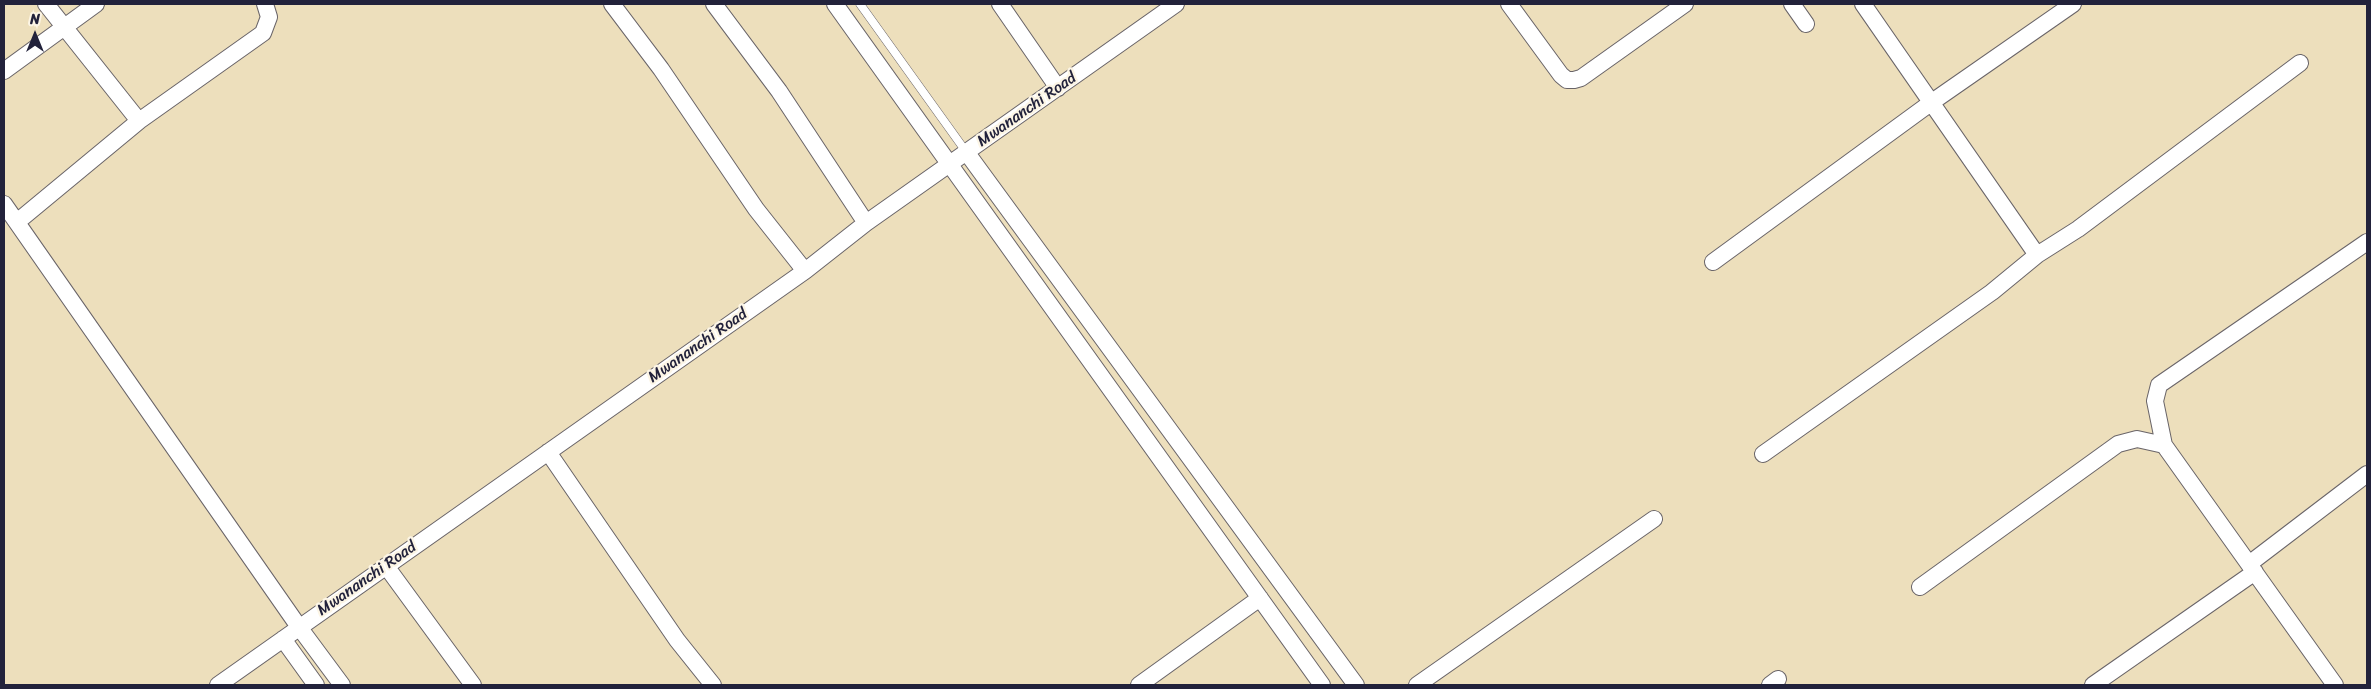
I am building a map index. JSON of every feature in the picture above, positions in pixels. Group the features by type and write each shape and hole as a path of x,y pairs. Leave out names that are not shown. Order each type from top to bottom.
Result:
{"street":[{"path":"46,4 140,121"},
{"path":"4,71 63,26 96,4"},
{"path":"17,222 140,121 263,33 269,16 265,4"},
{"path":"612,4 661,69 756,209 805,271"},
{"path":"714,4 779,90 866,223"},
{"path":"835,4 949,166 1322,685"},
{"path":"1000,4 1058,88"},
{"name":"Mwananchi Road","path":"218,685 805,271 866,223 1176,4"},
{"path":"1508,4 1561,75 1567,80 1581,78 1681,5"},
{"path":"1792,4 1806,24"},
{"path":"1863,4 2037,255"},
{"path":"1713,262 1932,102 2073,4"},
{"path":"1763,454 1992,292 2037,255 2078,229 2300,63"},
{"path":"967,153 1356,685"},
{"path":"4,204 299,627 342,685"},
{"path":"2335,685 2164,445 2155,401 2159,385 2367,242"},
{"path":"1920,587 2118,444 2138,439 2164,445"},
{"path":"548,452 677,640 713,685"},
{"path":"2093,685 2252,568 2367,474"},
{"path":"1417,685 1654,519"},
{"path":"386,566 473,685"},
{"path":"1139,685 1260,598"},
{"path":"284,638 316,685"}],"lane":[{"path":"860,4 967,153"}]}
